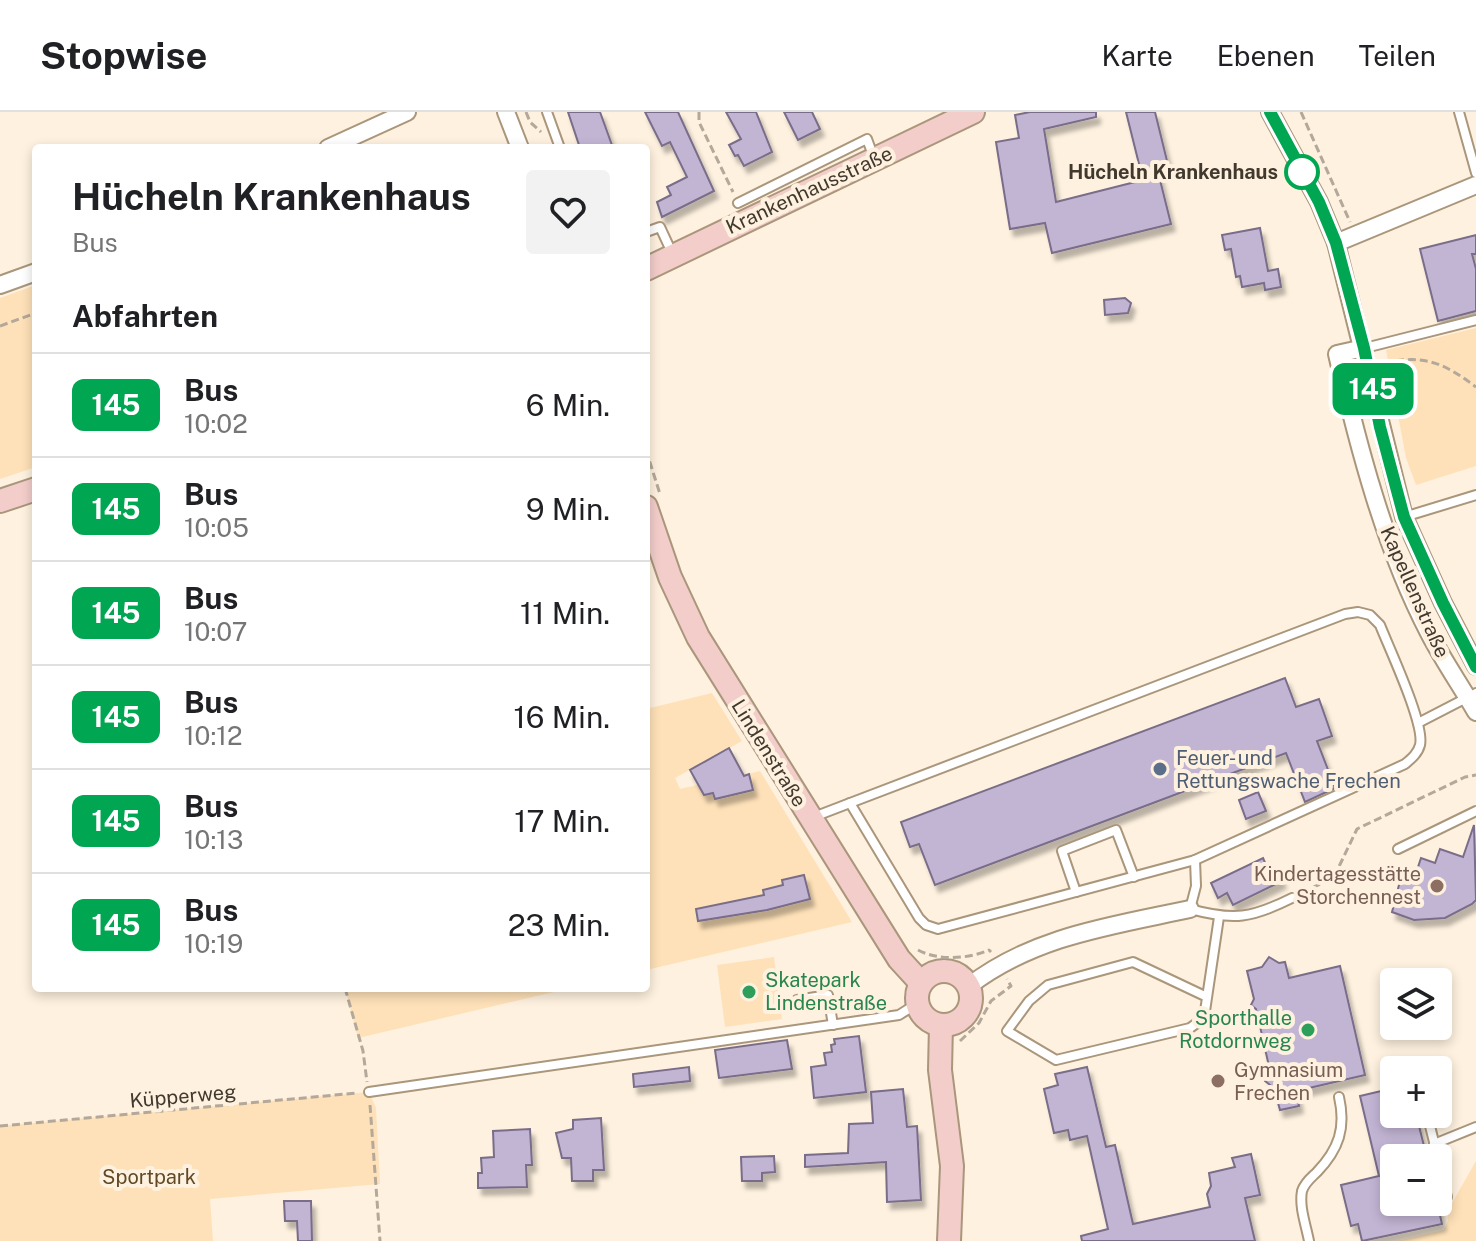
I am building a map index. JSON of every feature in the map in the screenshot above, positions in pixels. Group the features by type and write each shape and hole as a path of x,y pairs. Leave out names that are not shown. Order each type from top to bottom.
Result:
{"street":[{"path":"337,144 407,112"},
{"path":"506,112 518,144"},
{"name":"Krankenhausstraße","path":"650,267 973,112"},
{"name":"Kapellenstraße","path":"1270,112 1319,202 1336,243 1404,517 1476,666"},
{"path":"1336,243 1476,185"},
{"path":"0,285 32,273"},
{"name":"Kapellenstraße","path":"1364,348 1337,354 1355,434 1402,573 1428,632 1473,701"},
{"path":"0,501 32,490"},
{"name":"Lindenstraße","path":"655,507 670,577 698,637 899,959 919,993 929,1020 941,1033"},
{"path":"969,986 998,965 1052,941 1190,909"},
{"path":"919,993 930,975 942,970 955,973 969,986 971,1000 967,1013 941,1033 940,1070 952,1166 949,1241"}],"lane":[{"path":"547,112 559,144"},
{"path":"1459,112 1476,173"},
{"path":"738,203 867,139 874,159"},
{"path":"650,231 660,227 673,256"},
{"path":"1364,348 1476,320"},
{"path":"1404,517 1476,495"},
{"path":"811,819 850,803 1345,614 1358,612 1370,615 1380,625 1418,723 1421,742 1417,753 1405,764 1195,860 938,929 926,925 919,918 850,803"},
{"path":"1418,723 1473,701"},
{"path":"1398,849 1476,811"},
{"path":"1076,892 1062,851 1116,830 1134,877"},
{"path":"1195,860 1196,886 1190,909 1219,917 1261,914 1292,898"},
{"path":"1207,997 1133,962 1048,985 1029,1001 1007,1031 1056,1060 1190,1028 1204,1018 1219,917"},
{"path":"369,1092 899,1015 919,993"},
{"path":"797,1000 828,995 833,1025"},
{"path":"1309,1241 1301,1205 1302,1193 1306,1182 1338,1145 1343,1115 1339,1097"},
{"path":"1430,1128 1434,1144 1476,1127"}],"path":[{"path":"526,112 530,122 548,139"},
{"path":"699,112 699,122 738,203"},
{"path":"1301,112 1355,234"},
{"path":"0,326 32,314"},
{"path":"1368,367 1401,360 1430,361 1452,370 1476,387"},
{"path":"650,475 655,507"},
{"path":"1292,898 1334,877 1357,829 1465,777 1476,775"},
{"path":"914,948 927,955 944,957 975,957 989,950 1011,986 991,1001 979,1023 961,1041 941,1033"},
{"path":"346,992 363,1051 369,1092 380,1241"},
{"name":"Küpperweg","path":"0,1126 369,1092"}],"green space":[{"path":"32,286 32,468 0,479 0,298"},
{"path":"1476,328 1476,466 1416,485 1406,458 1386,350"},
{"path":"712,693 742,741 675,778 680,789 760,771 852,922 650,969 650,708"},
{"name":"Skatepark Lindenstraße","path":"774,957 782,1019 725,1027 717,965"},
{"path":"346,992 554,992 358,1038"},
{"name":"Sportpark","path":"369,1092 376,1108 380,1184 210,1199 213,1241 0,1241 0,1126"},
{"path":"1476,1161 1476,1241 1397,1241 1444,1230 1447,1216 1452,1216 1452,1203"}],"building":[{"path":"568,112 600,112 612,144 579,144"},
{"path":"645,112 678,112 714,191 662,217 657,202 671,195 667,187 687,177 670,142 662,146"},
{"path":"726,112 756,112 772,152 744,166 729,145 741,139"},
{"path":"784,112 812,112 820,129 798,140"},
{"path":"1030,112 1096,112 1096,117 1044,129 1056,202 1143,180 1126,112 1155,112 1168,165 1157,168 1171,224 1052,253 1045,223 1010,229 996,142 1019,138 1015,115"},
{"path":"1260,228 1268,271 1278,269 1281,287 1265,290 1264,283 1242,287 1240,276 1236,277 1231,249 1225,250 1222,235"},
{"path":"1476,235 1476,254 1472,254 1476,269 1476,311 1438,321 1420,249"},
{"path":"1125,298 1131,303 1128,313 1105,315 1104,300"},
{"path":"1285,678 1296,707 1319,699 1332,736 1317,741 1335,788 1305,802 1286,753 935,885 919,844 910,847 901,822"},
{"path":"729,748 744,776 749,774 753,790 715,799 713,793 704,795 690,770"},
{"path":"1258,792 1266,811 1246,819 1239,800"},
{"name":"Kindertagesstätte Storchennest","path":"1474,825 1476,900 1445,918 1414,920 1392,912 1401,877 1413,882 1421,858 1435,863 1440,849 1463,857"},
{"path":"1263,858 1269,872 1276,869 1282,881 1233,905 1227,893 1218,898 1211,883"},
{"path":"804,875 810,899 767,910 698,921 696,909 764,895 763,890 783,885 782,880"},
{"name":"Sporthalle Rotdornweg","path":"1269,957 1279,963 1285,962 1289,978 1340,966 1365,1075 1296,1091 1299,1106 1280,1110 1274,1088 1265,1081 1270,1071 1264,1044 1259,1041 1262,1035 1256,1009 1251,1005 1254,999 1247,971 1262,967"},
{"path":"859,1036 866,1092 814,1098 811,1067 826,1065 824,1053 832,1052 834,1039"},
{"path":"787,1040 792,1069 719,1078 715,1050"},
{"path":"689,1067 690,1081 634,1087 633,1074"},
{"path":"1087,1067 1106,1147 1115,1145 1133,1224 1210,1207 1207,1194 1211,1186 1209,1173 1235,1167 1232,1158 1251,1154 1260,1195 1245,1198 1255,1241 1082,1241 1081,1236 1108,1229 1087,1136 1070,1140 1068,1130 1054,1133 1044,1089 1058,1085 1055,1074"},
{"path":"903,1089 907,1127 917,1126 921,1200 887,1202 886,1162 805,1167 805,1155 848,1153 849,1124 873,1123 871,1092"},
{"path":"1380,1091 1380,1128 1420,1128 1424,1144 1380,1144 1380,1216 1440,1216 1442,1224 1362,1241 1358,1224 1351,1226 1341,1185 1379,1176 1360,1096"},
{"path":"601,1118 604,1170 593,1170 593,1181 572,1181 571,1158 562,1158 556,1133 573,1129 573,1120"},
{"path":"530,1129 532,1165 526,1165 527,1187 478,1188 478,1173 482,1173 481,1158 494,1157 493,1131"},
{"path":"774,1156 775,1172 762,1173 762,1181 742,1181 741,1157"},
{"path":"284,1201 311,1201 312,1241 298,1241 297,1221 285,1221"}],"bus line":[{"name":"145","path":"1270,112 1319,202 1336,243 1404,517 1476,667"}],"place":[{"name":"Hücheln Krankenhaus","path":"1302,172"},
{"name":"Feuer- und Rettungswache Frechen","path":"1160,769"},
{"name":"Kindertagesstätte Storchennest","path":"1437,886"},
{"name":"Skatepark Lindenstraße","path":"749,992"},
{"name":"Sporthalle Rotdornweg","path":"1308,1030"},
{"name":"Gymnasium Frechen","path":"1218,1081"}]}
